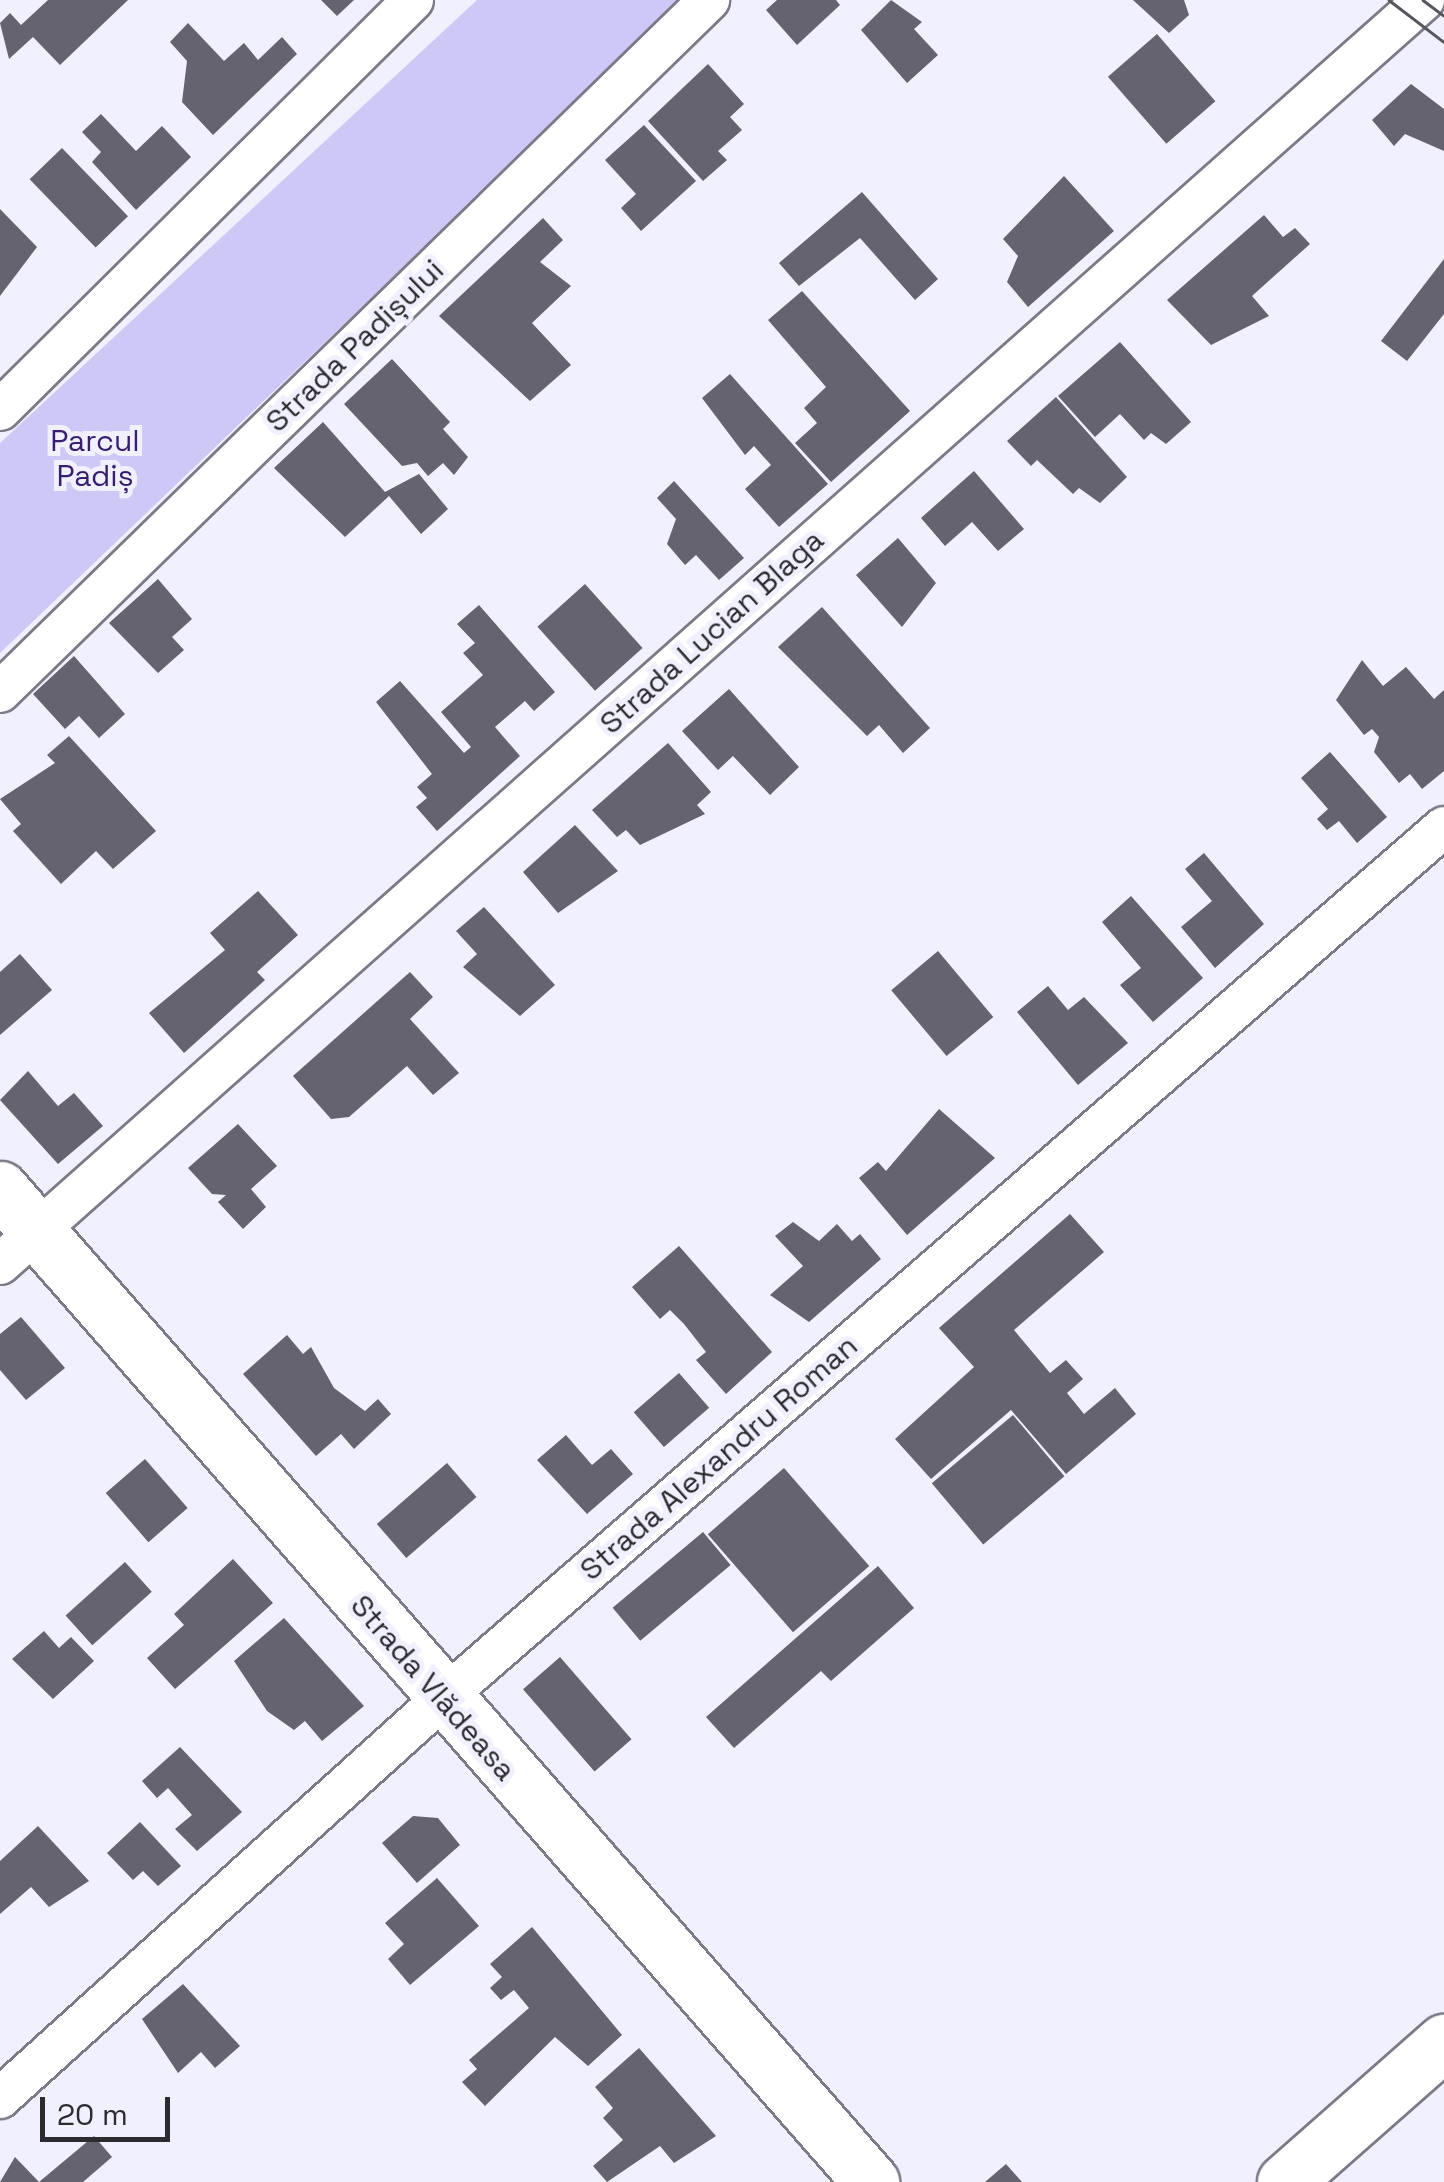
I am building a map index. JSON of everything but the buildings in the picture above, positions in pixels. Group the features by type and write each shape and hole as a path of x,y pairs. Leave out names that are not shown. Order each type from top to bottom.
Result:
{"street":[{"path":"0,410 413,0"},
{"name":"Strada Padișului","path":"0,692 709,0"},
{"name":"Strada Lucian Blaga","path":"18,1248 1424,0"},
{"name":"Strada Alexandru Roman","path":"0,2098 442,1699 1444,827"},
{"name":"Strada Vlădeasa","path":"0,1189 18,1248 442,1699 871,2182"},
{"path":"1285,2182 1444,2042"}],"green space":[{"name":"Parcul Padiș","path":"477,0 683,0 0,653 0,443"}],"tram line":[{"path":"1389,0 1444,42"},
{"path":"1423,0 1444,16"}]}
